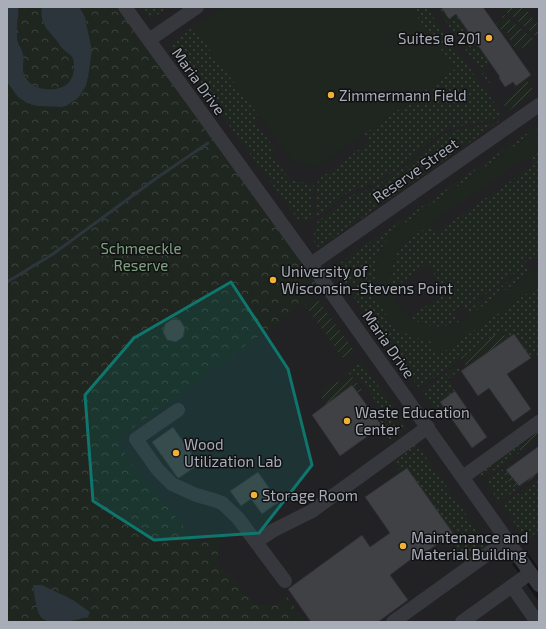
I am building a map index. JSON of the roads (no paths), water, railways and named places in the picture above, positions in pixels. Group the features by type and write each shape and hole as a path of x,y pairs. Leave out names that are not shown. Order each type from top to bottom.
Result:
{"street":[{"name":"Maria Drive","path":"124,7 311,264 539,585"},
{"path":"149,40 197,7"},
{"name":"Reserve Street","path":"311,264 539,105"},
{"path":"178,410 136,439 158,470 172,484 196,495 222,503 238,518 285,581"},
{"path":"463,477 539,422"},
{"path":"256,542 274,530 312,511 428,427"},
{"path":"393,622 507,540"},
{"path":"462,622 530,573"},
{"path":"512,586 536,622"}],"waterway":[{"path":"7,282 53,254 158,177 208,143"}],"place":[{"name":"Suites @ 201","path":"489,38"},
{"name":"Zimmermann Field","path":"331,95"},
{"name":"University of Wisconsin–Stevens Point","path":"273,280"},
{"name":"Waste Education Center","path":"347,421"},
{"name":"Wood Utilization Lab","path":"176,453"},
{"name":"Storage Room","path":"254,495"},
{"name":"Maintenance and Material Building","path":"403,546"}],"park label":[{"name":"Schmeeckle Reserve","path":"141,256"}]}
